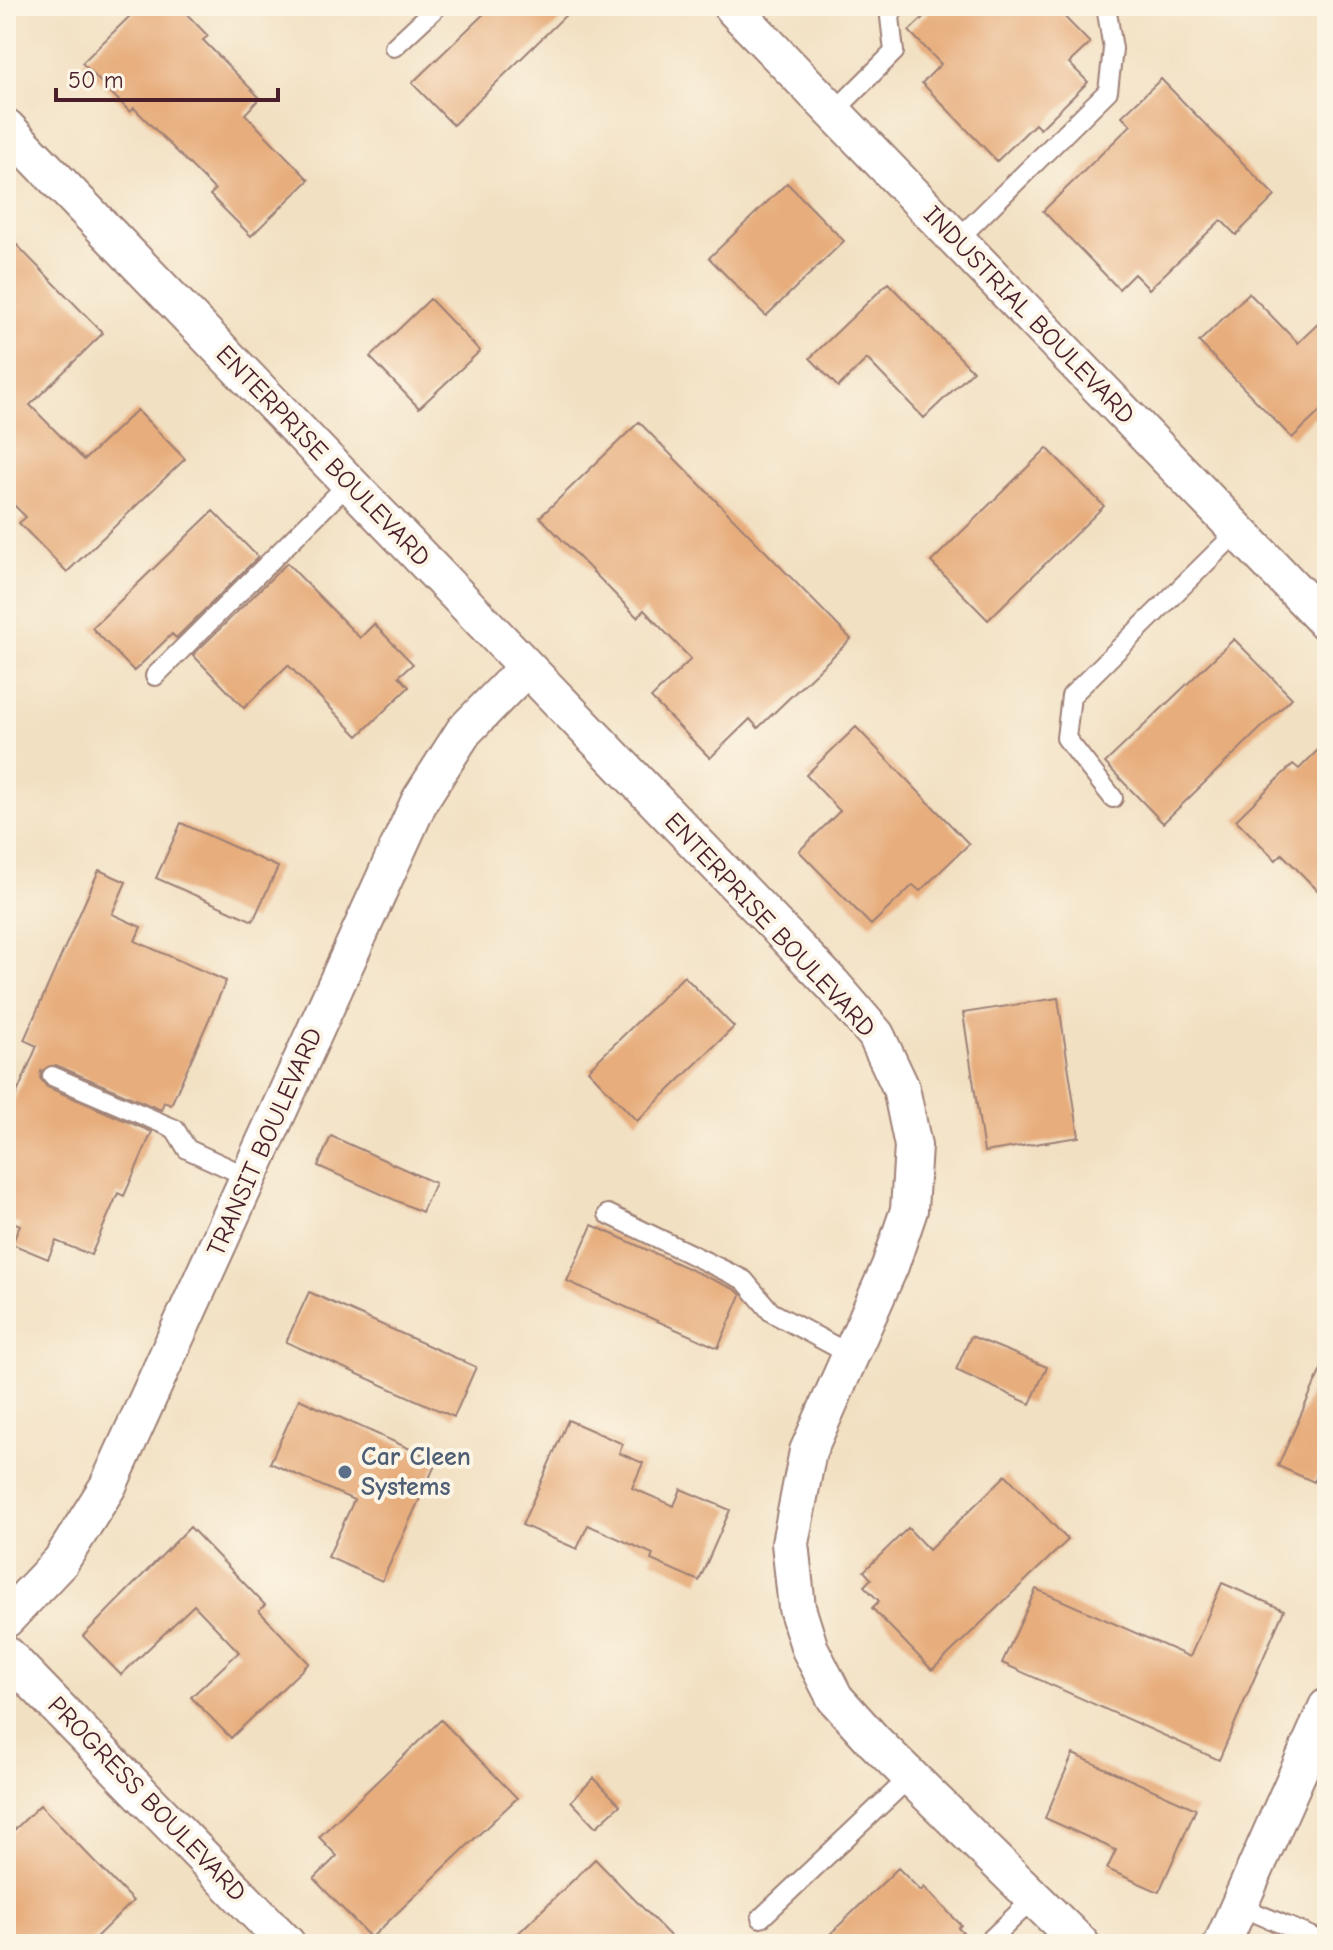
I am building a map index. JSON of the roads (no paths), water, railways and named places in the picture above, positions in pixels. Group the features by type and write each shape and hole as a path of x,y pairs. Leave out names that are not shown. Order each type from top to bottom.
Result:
{"street":[{"name":"INDUSTRIAL BOULEVARD","path":"731,6 1327,623"},
{"name":"ENTERPRISE BOULEVARD","path":"6,127 876,1035 901,1088 913,1146 909,1210 890,1266 808,1451 790,1543 797,1608 810,1649 835,1698 910,1777 1081,1944"},
{"name":"TRANSIT BOULEVARD","path":"6,1619 61,1561 108,1486 420,800 464,731 526,668"},
{"name":"PROGRESS BOULEVARD","path":"6,1654 287,1944"},
{"path":"1222,1944 1327,1707"}],"lane":[{"path":"394,47 438,6"},
{"path":"834,112 894,52 890,17 895,6"},
{"path":"957,240 1108,91 1113,49 1106,6"},
{"path":"155,676 349,483"},
{"path":"1113,798 1066,738 1071,696 1238,531"},
{"path":"52,1076 175,1129 187,1149 248,1177"},
{"path":"608,1214 744,1280 771,1312 851,1355"},
{"path":"761,1918 910,1777"},
{"path":"986,1944 1034,1898"},
{"path":"1239,1906 1327,1943"}],"place":[{"name":"Car Cleen Systems","path":"345,1472"}]}
